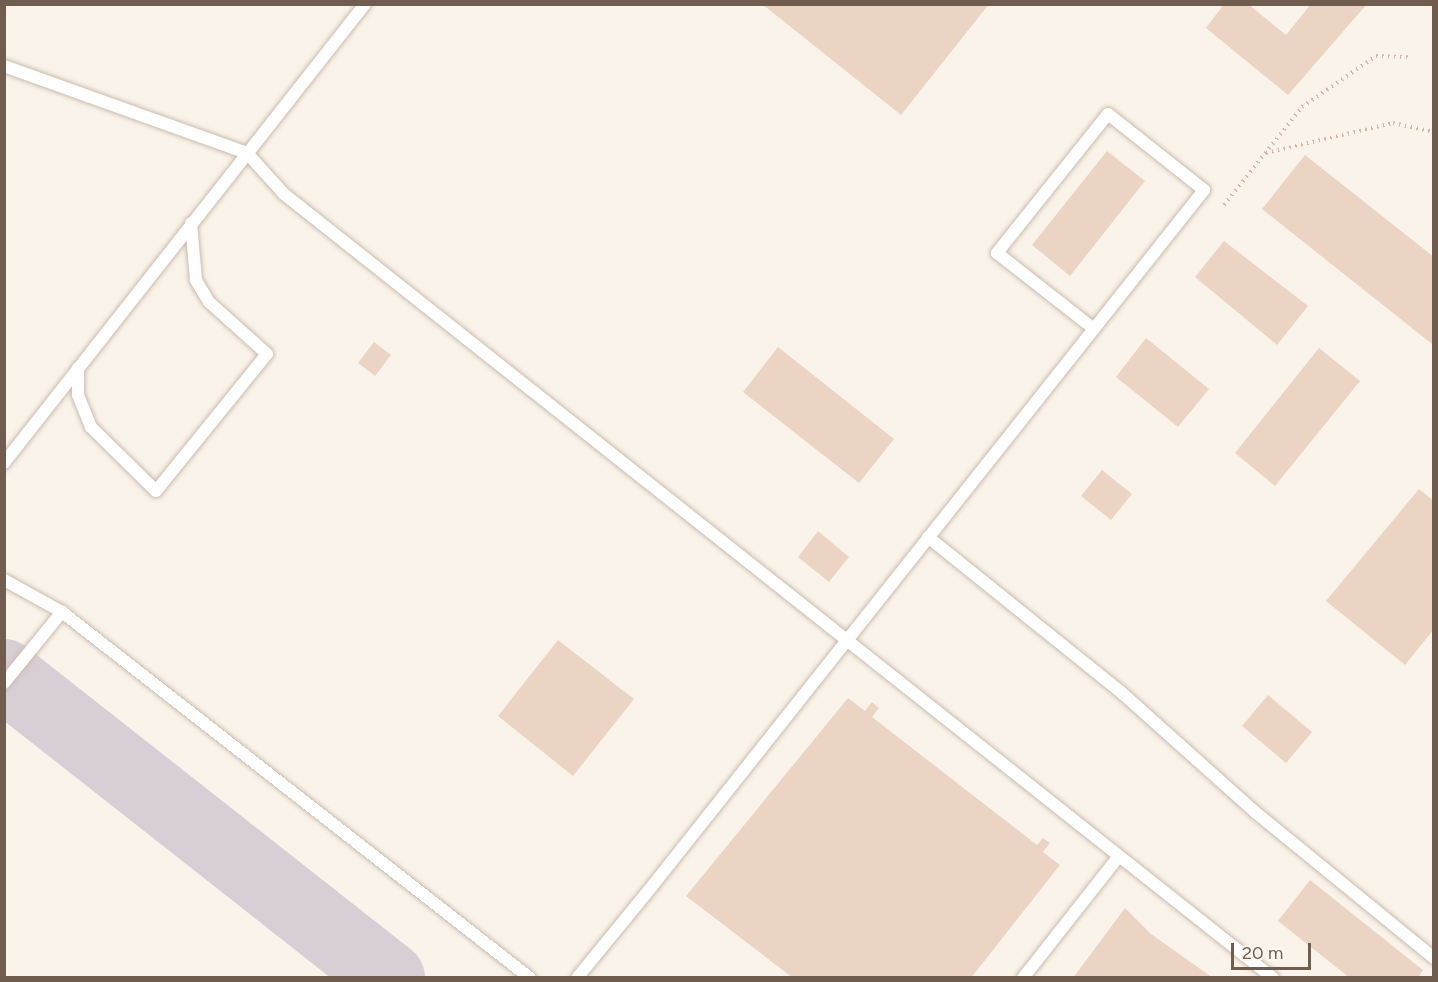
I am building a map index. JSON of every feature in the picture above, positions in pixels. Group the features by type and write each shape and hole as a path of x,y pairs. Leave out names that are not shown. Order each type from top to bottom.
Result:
{"lane":[{"path":"4,463 365,4"},
{"path":"4,66 247,153 284,194 1273,978"},
{"path":"577,978 1094,329 1204,190 1108,114 998,253 1094,329"},
{"path":"78,368 84,414 100,441 156,491 267,354 209,302 196,280 191,224"},
{"path":"928,537 1122,693 1255,812 1434,958"},
{"path":"4,580 62,612 530,978"},
{"path":"4,683 62,612"},
{"path":"1023,978 1119,856"}],"path":[{"path":"1224,205 1302,107 1376,56 1410,57"},
{"path":"1266,153 1393,123 1434,132"}],"building":[{"path":"762,4 989,4 901,115"},
{"path":"1224,4 1248,4 1286,35 1311,4 1367,4 1288,95 1206,28"},
{"path":"1107,151 1145,181 1070,276 1032,245"},
{"path":"1305,155 1434,257 1432,344 1262,209"},
{"path":"1224,241 1308,306 1277,345 1195,277"},
{"path":"1146,338 1209,389 1178,427 1116,377"},
{"path":"374,342 391,355 375,376 358,363"},
{"path":"778,347 894,439 859,483 743,392"},
{"path":"1319,348 1360,381 1275,486 1235,453"},
{"path":"1102,470 1132,494 1111,520 1081,496"},
{"path":"1419,489 1434,501 1434,629 1405,665 1326,601"},
{"path":"818,531 849,557 829,582 798,557"},
{"path":"558,640 634,699 573,776 498,716"},
{"path":"1268,695 1312,732 1286,763 1242,726"},
{"path":"848,698 865,711 872,702 879,708 872,717 1037,845 1043,838 1050,843 1043,852 1060,865 971,978 793,978 686,896"},
{"path":"1310,880 1423,970 1418,978 1350,978 1278,921"},
{"path":"1125,908 1151,934 1213,978 1073,978"}],"taxiway":[{"path":"4,675 389,978"}]}
